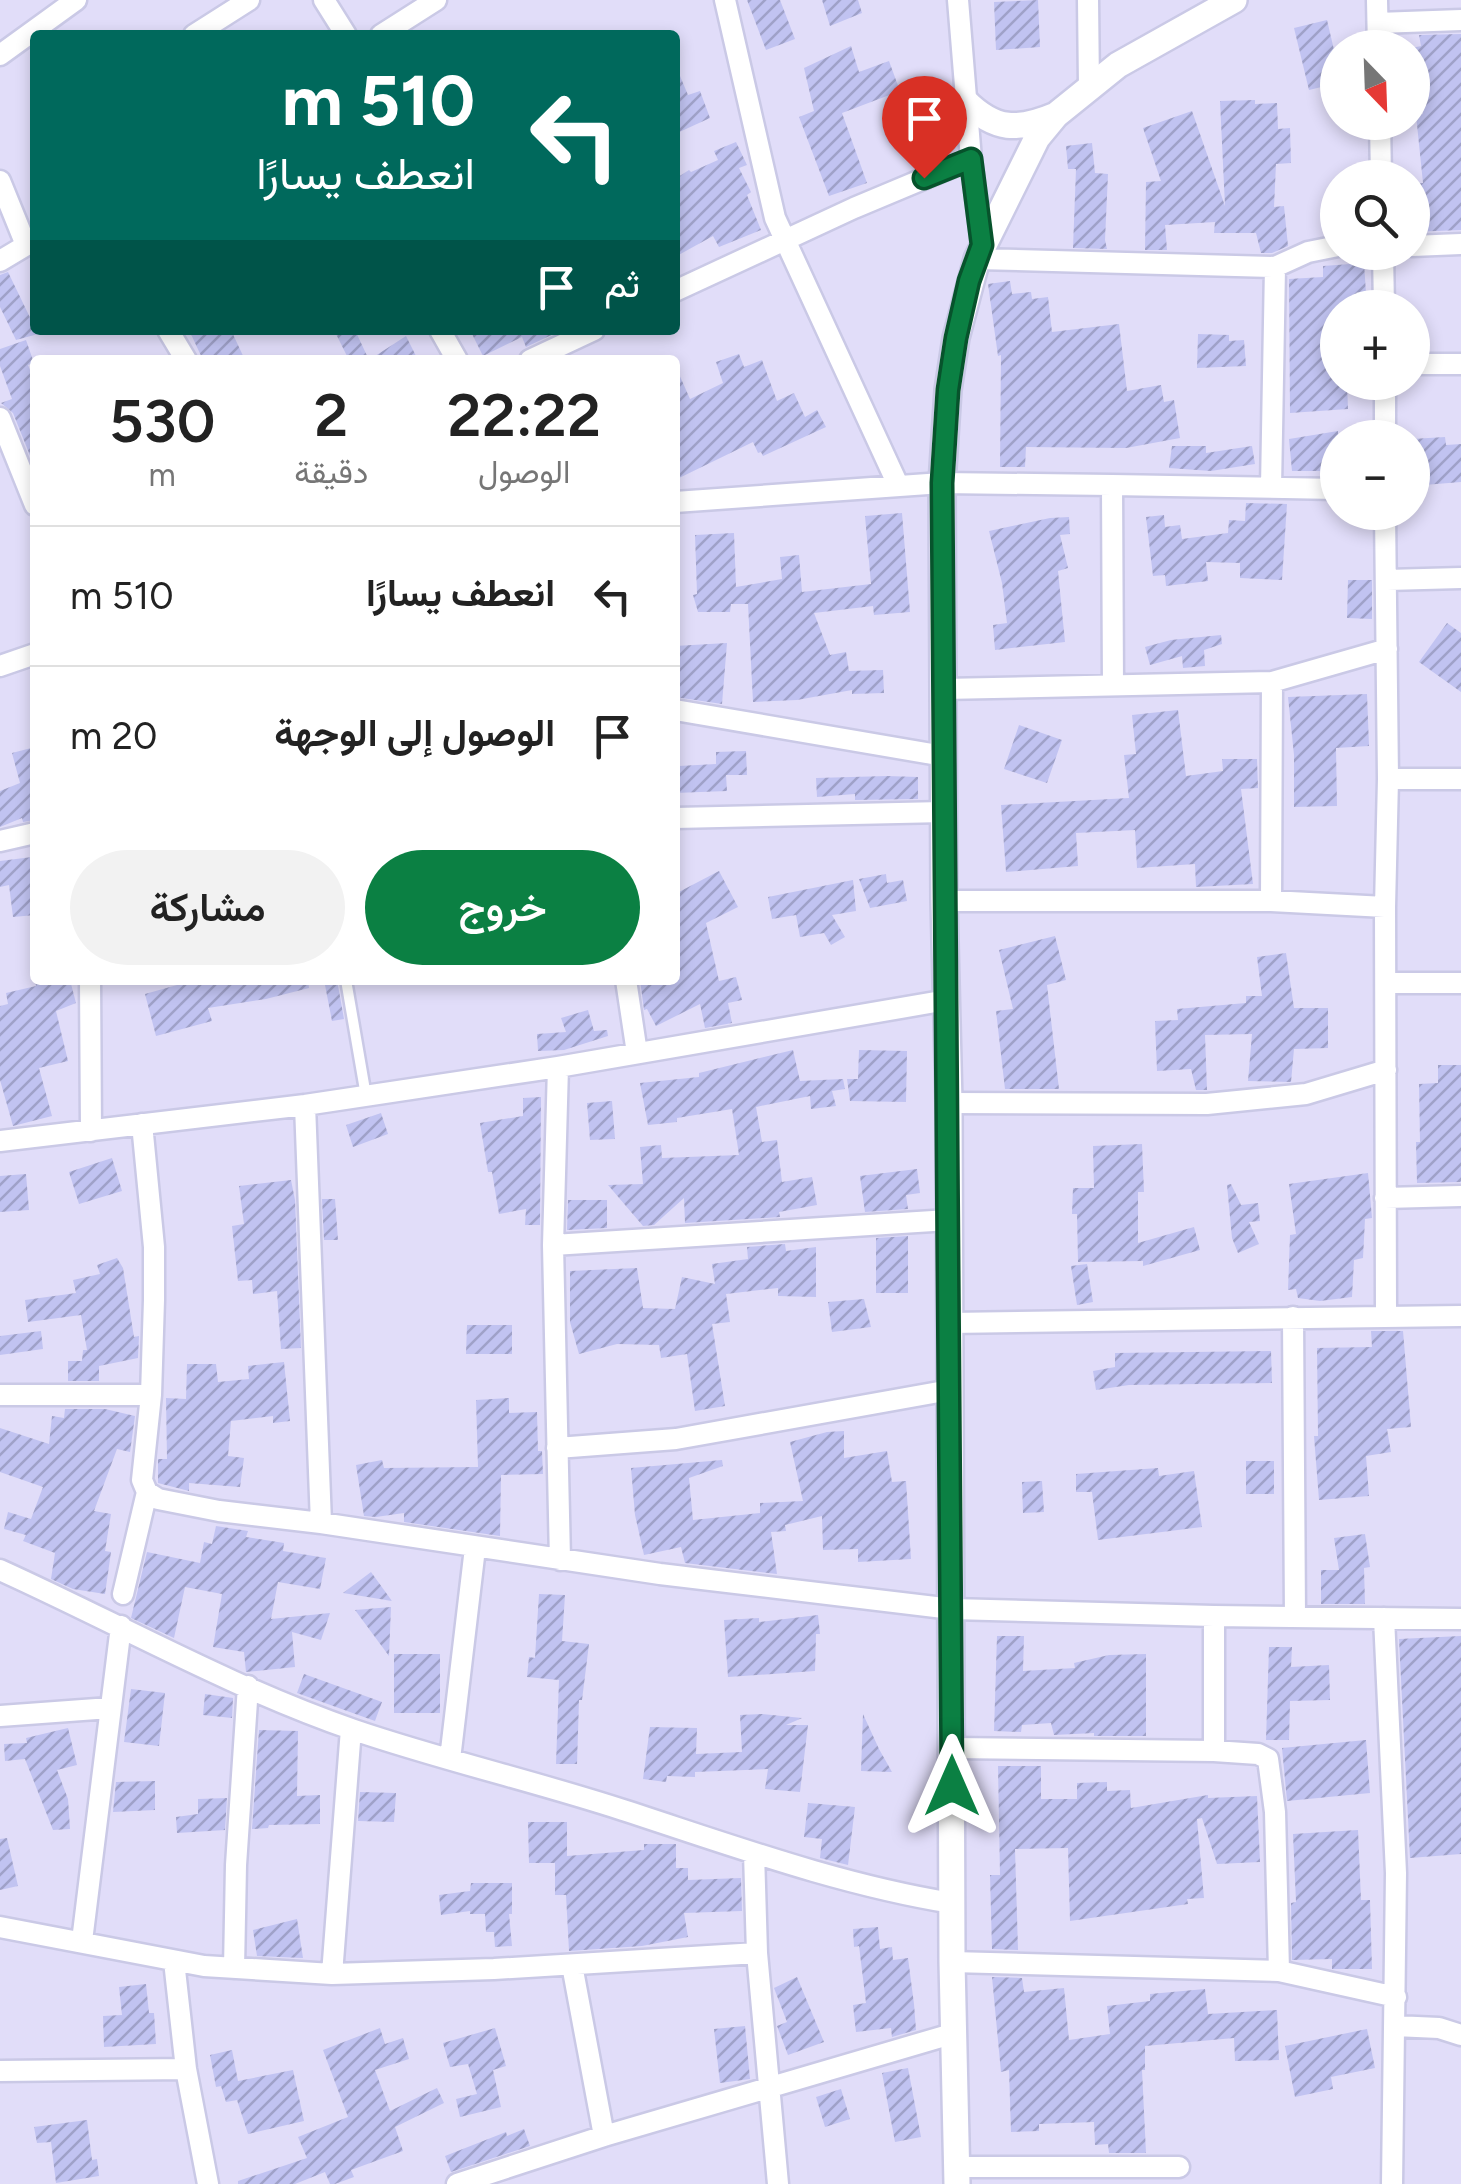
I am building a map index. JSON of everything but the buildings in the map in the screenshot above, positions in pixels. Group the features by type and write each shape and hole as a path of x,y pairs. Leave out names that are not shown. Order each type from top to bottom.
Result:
{"street":[{"path":"35,30 76,0"},
{"path":"202,30 249,0"},
{"path":"324,0 343,30"},
{"path":"416,26 436,0"},
{"path":"725,0 770,201 898,485"},
{"path":"958,0 979,252"},
{"path":"1088,0 1089,87"},
{"path":"1377,0 1378,30"},
{"path":"966,100 981,117 1002,125 1035,124 1056,114 1134,56 1226,2"},
{"path":"1378,23 1461,20"},
{"path":"0,55 30,33"},
{"path":"1056,114 1022,164 979,252 954,355 942,483 952,1962 957,2175 1179,2166"},
{"path":"680,290 971,159"},
{"path":"0,181 30,241"},
{"path":"0,261 30,244"},
{"path":"1430,245 1461,244"},
{"path":"979,252 1275,267 1320,250"},
{"path":"1270,487 1275,267"},
{"path":"541,355 583,335"},
{"path":"1430,364 1461,364"},
{"path":"0,418 30,493"},
{"path":"680,502 942,483 1320,488"},
{"path":"1112,485 1113,685"},
{"path":"1386,530 1386,1316"},
{"path":"1388,580 1461,578"},
{"path":"943,689 1272,682 1387,649"},
{"path":"0,666 30,656"},
{"path":"1271,901 1272,682"},
{"path":"680,711 944,756"},
{"path":"1388,779 1461,779"},
{"path":"680,818 944,812"},
{"path":"0,841 30,834"},
{"path":"944,901 1271,901 1385,907"},
{"path":"1387,983 1461,983"},
{"path":"90,985 91,1130"},
{"path":"627,985 637,1052"},
{"path":"0,1141 366,1096 946,1000"},
{"path":"558,1067 554,1245 560,1560"},
{"path":"949,1102 1207,1104 1306,1094 1386,1070"},
{"path":"305,1105 321,1523"},
{"path":"142,1124 154,1248 151,1395 142,1480 147,1492 158,1499 560,1560 952,1609 1461,1618"},
{"path":"1384,1198 1461,1196"},
{"path":"554,1245 949,1220"},
{"path":"950,1324 1461,1316"},
{"path":"1293,1317 1295,1617"},
{"path":"556,1448 676,1440 950,1390"},
{"path":"0,1395 151,1395"},
{"path":"123,1594 147,1492"},
{"path":"450,1759 475,1548"},
{"path":"0,1570 248,1686 352,1729 754,1853 887,1891 952,1903"},
{"path":"1214,1616 1214,1751"},
{"path":"1384,1618 1393,1760 1396,1996 1392,2184"},
{"path":"82,1941 122,1626"},
{"path":"234,1968 248,1686"},
{"path":"0,1716 110,1708"},
{"path":"332,1974 352,1729"},
{"path":"952,1748 1214,1751 1258,1754 1268,1760 1272,1772 1278,1970"},
{"path":"754,1853 757,1953 778,2184"},
{"path":"0,1927 174,1961 332,1974 757,1953"},
{"path":"174,1961 186,2069 208,2184"},
{"path":"952,1962 1278,1970 1396,1996"},
{"path":"572,1964 604,2136"},
{"path":"1395,2026 1438,2028 1461,2035"},
{"path":"457,2184 604,2136 955,2033"},
{"path":"0,2072 186,2069"}],"lane":[{"path":"347,985 366,1096"}],"shaded area":[{"path":"0,0 1461,0 1461,2184 0,2184"}],"route":[{"path":"924,178 971,159 982,245 956,338 942,483 952,1786"}]}
